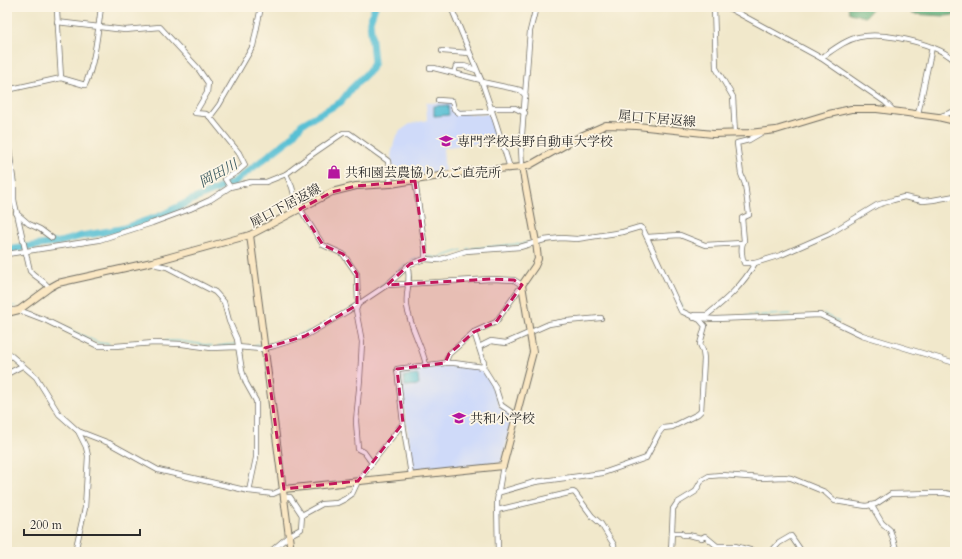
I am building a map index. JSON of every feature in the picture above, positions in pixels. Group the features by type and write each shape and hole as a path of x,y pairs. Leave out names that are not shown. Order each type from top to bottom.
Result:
{"main road":[{"name":"犀口下居返線","path":"7,313 19,310 48,288 58,283 152,262 250,235 332,192 356,186 391,184 464,172 522,167 530,165 581,136 606,126 637,126 713,134 761,133 851,109 877,108 955,121"},
{"path":"284,489 503,466 533,352 522,285 538,259 522,167"},
{"path":"250,235 292,552"}],"street":[{"path":"55,7 61,78"},
{"path":"7,90 61,78 85,85 89,76 99,26 100,7"},
{"path":"210,117 219,105 253,46 261,7"},
{"path":"451,7 491,108 510,168"},
{"path":"522,167 521,147 530,31 536,7"},
{"path":"714,7 716,68 733,97 735,134"},
{"path":"727,7 821,58 885,102 894,111"},
{"path":"57,22 125,30 160,27 197,68 208,83 206,93 195,114 206,114 210,117 239,153 245,165 225,179 230,187"},
{"path":"821,58 851,39 860,36 875,36 894,38 932,47 944,52 955,61"},
{"path":"918,114 932,47"},
{"path":"442,51 469,52"},
{"path":"454,73 456,66 464,66 476,70"},
{"path":"430,68 520,90 526,96"},
{"path":"438,100 452,101 454,109 459,112 489,112 491,108 515,108 524,113"},
{"path":"938,117 955,111"},
{"path":"7,254 99,240 144,226 210,200 230,187 251,182 266,182 286,174 311,154 343,133 349,133 388,161 391,184"},
{"path":"761,133 749,140 737,143 749,215 742,218 744,241 742,243 742,257 744,263 755,263 781,255 829,234 877,205 904,197 923,201 955,196"},
{"path":"7,136 16,212 30,271 35,277 44,281 48,288"},
{"path":"286,174 292,187 296,202 324,245 343,254 357,274 358,305 356,310 362,342 356,421 358,449 364,452 372,463"},
{"path":"415,181 425,248 425,258"},
{"path":"7,206 14,200"},
{"path":"16,212 29,224 40,229 52,238"},
{"path":"7,310 19,310 45,320 98,346 154,343 182,344 211,348 237,345 265,348 305,336 358,305 387,285 407,266 425,258 438,260 466,251 520,247 536,242 561,238 577,240 640,228 643,229 649,237 681,312 700,320 705,326 700,344 704,359 700,413 672,428 663,428 646,458 639,461 603,473 535,482 497,493"},
{"path":"649,237 680,235 705,246 742,243"},
{"path":"152,262 157,265 167,267 215,292 224,302 228,321 237,339 242,371 246,383 256,401 256,458 249,491"},
{"path":"694,318 694,315 707,315 734,291 745,280 755,263"},
{"path":"407,266 410,272 406,299 409,318 424,355 426,365"},
{"path":"387,285 492,279 514,280 522,285 496,322 474,332 449,354 445,363"},
{"path":"694,318 715,319 820,315 862,335 955,363"},
{"path":"479,347 491,341 506,343 548,324 601,318"},
{"path":"474,332 484,363 483,367 495,386 501,406 517,416"},
{"path":"7,352 36,377 59,414 78,431 83,438 88,456 85,508 76,552"},
{"path":"411,475 397,369 445,363 483,367"},
{"path":"7,374 22,366"},
{"path":"302,515 322,504 337,503 352,494 358,481 403,423"},
{"path":"78,431 109,443 158,470 249,491 273,494 284,489"},
{"path":"498,552 497,493 503,466"},
{"path":"671,552 673,509 677,504 695,492 702,480 709,476 722,475 761,478 784,477 825,492 835,501 866,506 872,506 892,494 939,493 955,496"},
{"path":"497,510 573,492 592,516 601,524 614,546 615,552"},
{"path":"270,552 290,535 301,529 302,515 290,498 285,497"},
{"path":"872,506 882,523 890,530 897,552"},
{"path":"672,532 681,533 683,536 688,535 702,538 705,536 717,546 735,546 757,552"},
{"path":"771,552 779,543 790,536 802,552"}],"highlighted area":[{"path":"415,181 425,259 410,264 387,285 492,279 514,280 522,285 496,322 474,332 449,354 445,363 397,369 403,423 358,481 284,489 265,348 305,336 357,305 357,274 343,254 323,245 300,209 332,192 356,186"}],"shaded area":[{"name":"専門学校長野自動車大学校","path":"451,102 453,110 469,114 489,114 498,143 468,144 443,148 445,171 394,181 391,155 395,139 400,131 410,124 427,120 426,103"},
{"name":"共和小学校","path":"453,365 482,369 493,386 500,408 513,416 502,461 500,463 413,472 399,371"}],"green space":[{"path":"848,7 874,7 865,17 850,13"},
{"path":"905,7 955,7 955,15 945,16 912,14"}],"water":[{"path":"448,105 449,115 434,116 434,106"},
{"path":"418,375 419,385 405,386 404,376"}],"waterway":[{"name":"岡田川","path":"7,250 60,242 81,236 121,229 160,216 194,199 234,182 290,139 302,124 341,102 350,90 371,69 374,62 370,21 375,7"},
{"path":"467,249 527,243"},
{"path":"427,256 438,258 462,250"},
{"path":"411,261 422,257"},
{"path":"379,288 405,265"},
{"path":"675,292 684,311"},
{"path":"7,307 15,306"},
{"path":"746,316 791,314"},
{"path":"824,314 839,322"},
{"path":"64,327 99,343 109,344"},
{"path":"290,338 309,331"},
{"path":"164,341 179,341 212,346"},
{"path":"272,344 276,343"},
{"path":"218,346 236,344"},
{"path":"253,346 261,345"}],"place":[{"name":"専門学校長野自動車大学校","path":"446,141"},
{"name":"共和園芸農協りんご直売所","path":"334,172"},
{"name":"共和小学校","path":"459,418"}]}
